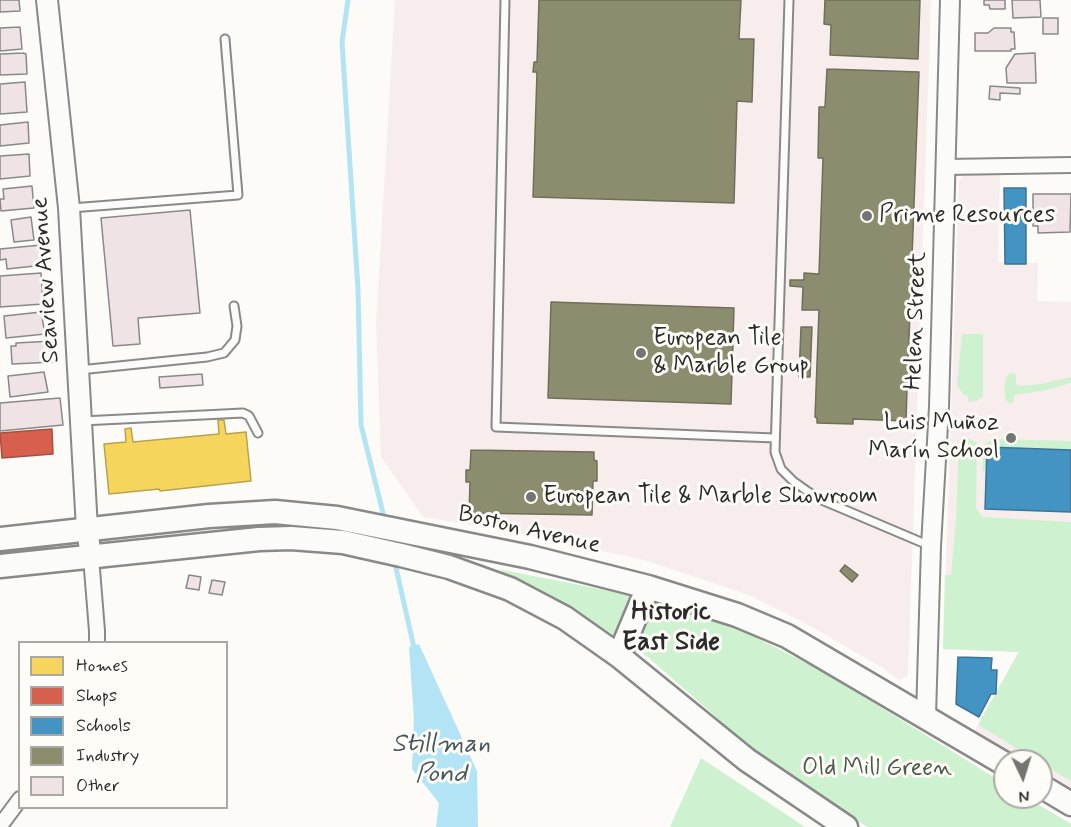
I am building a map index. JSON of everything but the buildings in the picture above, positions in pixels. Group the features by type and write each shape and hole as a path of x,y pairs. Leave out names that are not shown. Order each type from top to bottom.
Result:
{"main road":[{"name":"Seaview Avenue","path":"47,0 69,208 87,529 91,557"},
{"name":"Boston Avenue","path":"0,539 243,513 275,512 337,518 530,557 648,587 737,615 787,636 993,757"},
{"path":"0,566 259,538 291,538 342,542 449,567 510,589 566,618 619,656 747,760 846,827"},
{"path":"619,656 648,587"},
{"path":"1053,793 1071,804"}],"street":[{"name":"Helen Street","path":"926,716 931,546 939,407 950,0"},
{"path":"946,167 1071,165"},
{"path":"91,557 97,641"},
{"path":"0,826 4,811 18,800"}],"lane":[{"path":"506,0 496,427 775,438"},
{"path":"789,0 775,452 782,469 793,481 817,498 931,546"},
{"path":"69,208 238,195 225,39"},
{"path":"79,370 207,357 224,353 235,340 237,326 234,306"},
{"path":"82,421 243,413 249,416 258,433"}],"shaded area":[{"path":"395,0 931,0 908,676 899,680 883,668 803,622 749,595 644,560 515,532 423,517 381,457 376,324"},
{"name":"Luis Muñoz Marín School","path":"1000,175 998,262 1038,263 1037,301 1071,302 1071,789 1053,779 1053,749 1003,749 974,732 1018,652 943,649 959,181 963,176"}],"green space":[{"path":"962,334 983,334 983,397 976,401 968,402 968,396 964,395 957,385"},
{"path":"1014,373 1016,384 1021,386 1071,377 1071,383 1047,390 1014,395 1014,402 1009,403 1006,400 1004,387 1009,374"},
{"path":"967,437 977,443 976,508 982,517 1071,522 1071,781 1053,770 1053,749 1018,749 978,725 1019,652 943,649 945,575 951,575 961,438"},
{"path":"992,439 1071,441 1071,450 982,471 984,445"},
{"name":"Old Mill Green","path":"498,569 673,606 743,631 822,671 993,777 993,809 1046,809 1071,824 1071,827 867,827 757,753 648,657 598,625"},
{"path":"701,758 805,827 670,827"}],"water":[{"name":"Stillman Pond","path":"419,644 477,771 478,827 436,827 439,803 412,769 414,719 409,647"}],"waterway":[{"path":"348,0 342,42 358,289 361,425 385,521"},
{"path":"394,559 415,652"}],"place":[{"name":"Prime Resources","path":"867,216"},
{"name":"European Tile & Marble Group","path":"641,353"},
{"name":"Luis Muñoz Marín School","path":"1011,438"},
{"name":"European Tile & Marble Showroom","path":"531,497"}],"district":[{"name":"Historic East Side","path":"671,629"}]}
